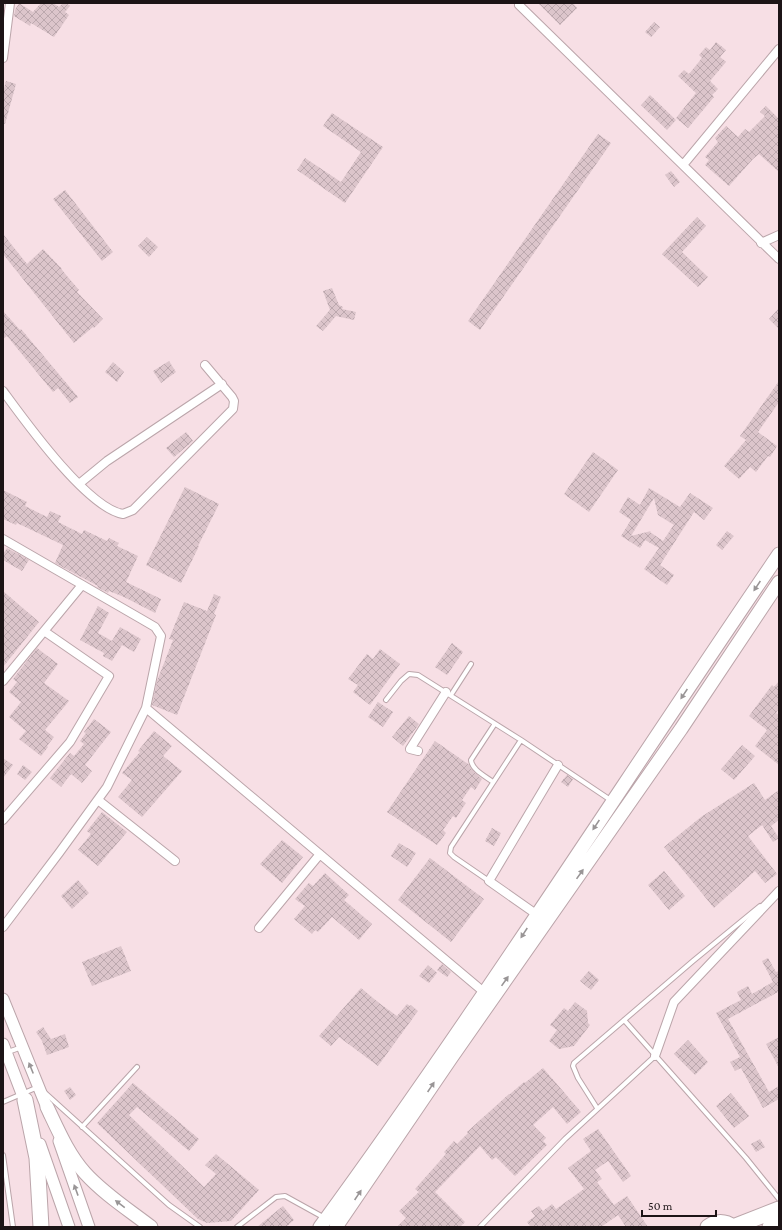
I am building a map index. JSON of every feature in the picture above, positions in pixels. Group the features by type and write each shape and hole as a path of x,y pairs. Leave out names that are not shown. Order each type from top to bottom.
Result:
{"highway":[{"path":"23,1096 37,1158 41,1227"},
{"path":"708,1227 718,1222 724,1222 733,1227 779,1209"},
{"path":"770,1227 779,1224"}],"main road":[{"path":"313,1227 322,1222 340,1199 485,993 536,914 779,554"},
{"path":"336,1227 451,1058 681,729 779,582"},
{"path":"46,1107 65,1144 84,1172 103,1191 151,1227"}],"street":[{"path":"3,58 6,13 10,3"},
{"path":"518,4 761,243 779,257"},
{"path":"683,165 779,49"},
{"path":"761,243 779,235"},
{"path":"3,391 31,429 79,484 110,509 117,513 123,514 133,510 233,409 234,401 205,364"},
{"path":"79,484 107,461 222,384"},
{"path":"3,539 155,627 161,636 146,708 107,787 3,927"},
{"path":"3,681 82,586"},
{"path":"3,820 70,742 109,676 44,631"},
{"path":"418,751 410,749 449,694"},
{"path":"146,708 485,993"},
{"path":"536,914 489,881 558,765"},
{"path":"98,800 174,861"},
{"path":"259,928 320,854"},
{"path":"655,1056 674,1002 779,891"},
{"path":"3,999 39,1087 89,1227"},
{"path":"4,1050 23,1096 69,1227"}],"lane":[{"path":"449,694 471,664"},
{"path":"386,700 401,681 409,674 418,675 494,725 521,740 612,801"},
{"path":"493,782 476,769 471,760 494,725"},
{"path":"489,881 454,857 450,853 451,847 521,740"},
{"path":"597,1108 578,1078 573,1066 574,1063 693,961 779,891"},
{"path":"624,1020 746,1158 779,1199"},
{"path":"4,1050 22,1047"},
{"path":"480,1227 565,1139 655,1056"},
{"path":"82,1127 137,1067"},
{"path":"3,1102 23,1096 39,1087 169,1205 200,1227"},
{"path":"3,1155 13,1227"},
{"path":"237,1227 276,1197 285,1196 322,1222"}],"building":[{"path":"19,3 33,12 41,3 53,3 59,7 63,3 66,3 70,6 65,12 69,15 54,37 31,23 30,26 14,16 15,10"},
{"path":"538,3 573,3 577,8 560,25"},
{"path":"654,22 660,27 651,37 645,32"},
{"path":"716,42 726,50 720,57 726,62 710,81 718,89 712,95 714,97 688,128 676,118 696,93 678,76 684,70 689,74 702,58 699,55 706,47 710,50"},
{"path":"6,81 16,84 5,124 3,123 3,92"},
{"path":"650,95 676,120 667,130 641,105"},
{"path":"766,106 779,119 779,172 759,154 729,186 705,165 709,160 705,157 718,142 715,138 726,126 738,137 745,129 749,132 765,116 760,112"},
{"path":"332,113 383,147 345,203 297,170 305,158 341,182 361,152 323,126"},
{"path":"598,134 611,143 480,330 468,321"},
{"path":"671,171 680,182 674,187 665,175"},
{"path":"65,190 113,252 102,261 53,199"},
{"path":"697,217 706,226 682,252 708,277 698,287 662,254"},
{"path":"3,234 27,264 43,249 79,290 77,292 103,319 74,343 3,254"},
{"path":"147,237 158,247 149,257 138,246"},
{"path":"332,288 339,305 343,307 342,309 356,312 354,320 336,316 323,331 316,326 330,310 323,291"},
{"path":"779,308 779,329 769,319"},
{"path":"3,311 20,330 21,329 78,397 70,403 58,388 53,392 7,336 3,339"},
{"path":"169,361 176,372 161,383 153,371"},
{"path":"113,362 124,372 117,382 105,372"},
{"path":"779,381 779,402 758,432 777,446 770,457 768,456 756,472 750,467 739,479 724,466 746,440 740,436"},
{"path":"186,432 193,441 174,457 166,448"},
{"path":"593,452 618,470 589,512 564,494"},
{"path":"185,487 219,504 181,583 146,565"},
{"path":"649,488 680,507 690,493 713,508 704,520 694,512 660,565 674,575 667,585 644,569 659,548 645,540 640,548 621,536 631,520 619,512 628,497 640,505","holes":["654,498 658,515 674,525 663,541 650,532 651,531 631,536"]},
{"path":"3,490 27,502 25,506 47,517 50,511 61,516 58,522 82,534 84,530 107,541 109,538 119,543 117,546 138,556 126,582 161,599 155,613 124,597 109,591 108,593 55,563 63,545 17,523 16,525 3,519"},
{"path":"727,531 734,536 722,550 716,545"},
{"path":"7,548 29,560 22,571 3,560 3,554"},
{"path":"3,591 39,622 3,667"},
{"path":"214,594 221,597 214,614 216,615 177,715 152,705 157,681 173,640 169,639 184,602 207,611"},
{"path":"98,606 109,613 98,633 112,641 120,627 141,639 134,652 122,645 112,661 103,656 104,653 80,640"},
{"path":"452,643 463,652 447,675 435,667"},
{"path":"37,648 58,664 44,683 69,701 45,730 54,737 41,756 19,739 26,731 9,717 21,702 9,692 17,682 13,679"},
{"path":"380,649 400,664 370,705 353,692 358,685 348,679 367,654 373,659"},
{"path":"779,681 779,708 776,713 779,715 779,765 755,746 767,730 749,716 772,685 774,687"},
{"path":"378,702 393,712 383,727 368,717"},
{"path":"409,716 419,724 403,746 392,737"},
{"path":"94,719 111,732 85,765 92,771 82,783 71,774 61,787 50,778 70,753 74,756 84,744 80,741 86,733 84,732"},
{"path":"154,731 172,746 163,756 182,771 142,817 118,797 132,780 122,773 140,752 138,751"},
{"path":"435,741 468,764 482,779 475,790 471,787 462,800 466,803 456,818 453,816 443,830 446,833 437,845 387,812"},
{"path":"742,745 755,756 734,780 721,769"},
{"path":"3,758 13,765 3,778"},
{"path":"23,765 32,772 25,780 17,774"},
{"path":"567,775 573,779 568,787 561,782"},
{"path":"754,783 765,800 779,790 779,820 771,826 779,838 773,842 762,825 748,836 777,874 765,883 755,871 714,908 664,847 701,817"},
{"path":"102,812 127,832 98,866 78,850 91,834 87,831"},
{"path":"492,828 501,833 494,846 485,841"},
{"path":"282,840 303,857 282,883 260,864"},
{"path":"399,843 416,853 407,867 391,856"},
{"path":"430,858 484,899 451,942 398,900"},
{"path":"664,871 685,896 669,910 648,885"},
{"path":"325,873 349,895 344,900 372,924 359,940 332,917 318,932 315,930 312,934 294,919 305,906 295,899 309,883 313,886"},
{"path":"78,880 89,893 72,909 61,896"},
{"path":"121,946 131,971 92,986 82,962"},
{"path":"768,958 776,972 779,971 779,993 778,992 728,1019 769,1092 779,1086 779,1099 763,1108 741,1068 735,1071 730,1062 740,1057 716,1013 741,1000 737,992 748,986 752,994 773,982 762,961"},
{"path":"442,964 451,972 447,977 437,970"},
{"path":"428,965 437,973 429,983 419,976"},
{"path":"589,971 599,980 591,990 580,981"},
{"path":"361,988 397,1016 407,1004 410,1006 411,1005 418,1011 378,1066 339,1037 331,1046 319,1036"},
{"path":"575,1002 587,1011 588,1023 590,1025 574,1046 559,1049 549,1041 557,1030 550,1025 564,1008 568,1011"},
{"path":"43,1027 51,1039 65,1034 69,1047 47,1055 42,1041 36,1032"},
{"path":"779,1037 779,1068 766,1044"},
{"path":"688,1040 708,1062 695,1075 674,1054"},
{"path":"543,1068 581,1112 567,1124 553,1107 533,1125 546,1138 543,1141 547,1145 515,1176 496,1157 492,1160 480,1146 435,1192 465,1222 460,1227 397,1227 406,1218 399,1211 419,1192 415,1189 446,1154 444,1152 454,1141 457,1144 468,1133 467,1132 509,1094"},
{"path":"133,1083 199,1139 189,1151 137,1107 129,1115 204,1187 216,1174 205,1165 216,1154 259,1190 231,1221 207,1223 198,1219 97,1123"},
{"path":"70,1087 76,1095 70,1100 64,1091"},
{"path":"731,1093 749,1116 734,1128 716,1106"},
{"path":"598,1129 631,1176 623,1182 608,1161 595,1170 602,1179 597,1182 614,1205 627,1196 648,1227 626,1227 618,1215 601,1227 531,1227 527,1222 535,1216 531,1211 539,1206 543,1211 552,1204 556,1209 584,1189 568,1168 591,1151 583,1139"},
{"path":"760,1139 765,1147 756,1152 751,1144"},
{"path":"283,1206 294,1220 286,1227 257,1227"}]}
